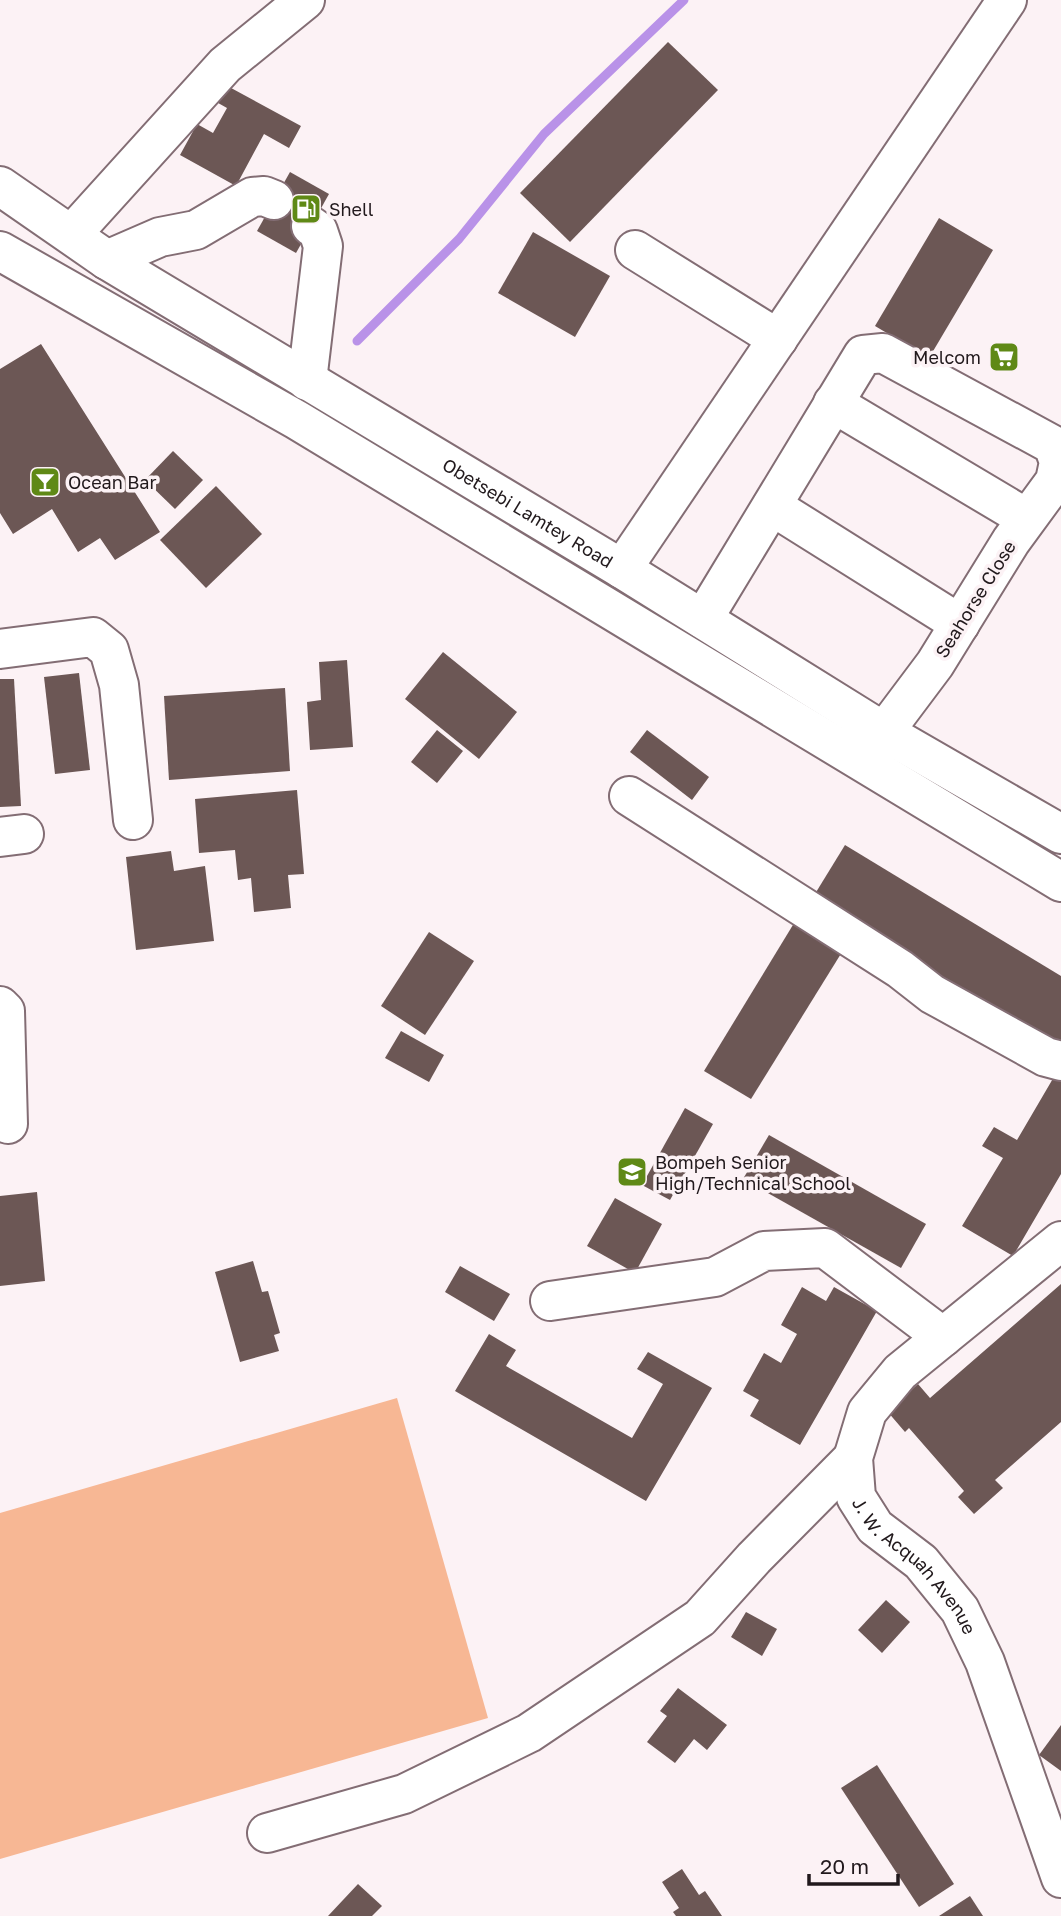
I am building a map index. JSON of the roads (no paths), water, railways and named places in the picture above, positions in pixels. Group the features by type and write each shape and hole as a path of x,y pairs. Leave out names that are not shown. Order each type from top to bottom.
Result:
{"main road":[{"path":"72,234 225,65 305,0"},
{"path":"622,569 1007,0"},
{"name":"Obetsebi Lamtey Road","path":"0,186 107,260 622,569 884,732 1061,834"},
{"path":"107,260 160,237 196,230 253,197 264,196 274,200"},
{"path":"307,381 323,246 318,230 311,226"},
{"path":"635,250 778,339"},
{"path":"0,251 297,419 1061,882"},
{"name":"Seahorse Close","path":"833,403 863,355 883,352 1053,445 1059,463 1055,481 1026,518 960,624 884,732"},
{"path":"703,619 833,403 1026,518"},
{"path":"772,506 960,624"},
{"path":"0,649 93,637 109,650 119,685 133,820"},
{"path":"629,796 900,969 932,994 1046,1057 1061,1061"},
{"path":"0,1006 5,1011 8,1124"},
{"name":"J. W. Acquah Avenue","path":"1061,1241 900,1372 867,1412 853,1458 856,1497 875,1527 921,1562 960,1610 985,1662 1061,1878"},
{"path":"550,1301 715,1277 764,1251 825,1248 943,1337"},
{"path":"267,1833 404,1794 529,1733 700,1618 853,1458"}],"waterway":[{"path":"357,341 459,239 544,134 684,0"}],"place":[{"name":"Shell","path":"306,209"},
{"name":"Melcom","path":"1004,357"},
{"name":"Ocean Bar","path":"45,482"},
{"name":"Bompeh Senior High/Technical School","path":"632,1172"}]}
